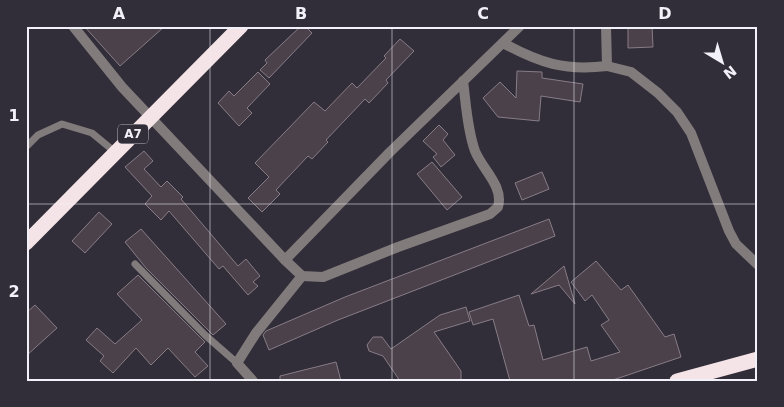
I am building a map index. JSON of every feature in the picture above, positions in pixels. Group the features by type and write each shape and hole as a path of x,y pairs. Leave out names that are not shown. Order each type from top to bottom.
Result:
{"highway":[{"name":"A7","path":"26,243 239,27"},
{"path":"677,381 758,359"}],"street":[{"path":"73,26 122,87 302,276 323,277 398,247 490,214 498,207 499,194 472,141 463,81"},
{"path":"285,260 520,26"},
{"path":"606,26 608,66"},
{"path":"503,43 548,64 589,68 608,66 631,72 658,93 677,112 691,133 733,238 745,254 758,265"},
{"path":"253,381 237,363 256,333 302,276"}],"lane":[{"path":"26,147 38,135 62,124 92,133 115,152"},
{"path":"135,264 205,335 237,363"}],"building":[{"path":"84,26 165,26 120,66"},
{"path":"301,26 305,26 312,33 269,78 260,70 267,63 265,60"},
{"path":"628,26 652,26 653,47 628,48"},
{"path":"400,39 414,51 386,80 388,83 369,103 365,99 326,140 328,142 312,159 308,156 276,190 280,194 262,212 248,198 269,177 255,163 314,102 325,111 352,83 357,88 386,58 384,56"},
{"path":"517,71 542,72 542,78 583,84 580,102 541,96 539,121 498,117 483,98 500,82 516,98"},
{"path":"258,72 270,84 247,108 252,113 239,126 218,103 229,91 234,96"},
{"path":"439,125 448,134 443,140 455,155 441,167 433,157 437,154 423,141"},
{"path":"144,151 153,161 144,169 161,187 167,181 183,197 181,199 238,266 246,259 260,276 253,282 258,286 248,295 223,266 219,269 169,211 161,220 145,204 152,196 125,167"},
{"path":"432,162 462,197 447,210 417,174"},
{"path":"542,172 549,189 522,200 515,183"},
{"path":"99,212 112,224 85,253 72,241"},
{"path":"549,219 555,236 338,320 269,350 263,335 266,331 345,297"},
{"path":"141,229 226,324 213,335 146,268 125,242"},
{"path":"596,261 621,290 628,285 665,337 674,334 681,357 610,381 510,381 493,319 473,325 469,312 519,295 529,326 534,325 543,360 587,347 591,361 620,352 601,325 609,320 592,295 585,301 571,282"},
{"path":"564,266 575,304 559,285 531,294"},
{"path":"138,275 205,342 195,352 208,366 195,377 168,348 151,365 136,348 113,373 100,361 104,356 86,340 97,328 115,344 142,320 117,294"},
{"path":"35,305 57,328 26,356 26,313"},
{"path":"466,307 470,321 434,332 461,371 461,381 400,381 383,356 369,351 367,345 373,337 382,337 391,349 440,315"},
{"path":"336,362 341,381 280,381 280,376"}]}
